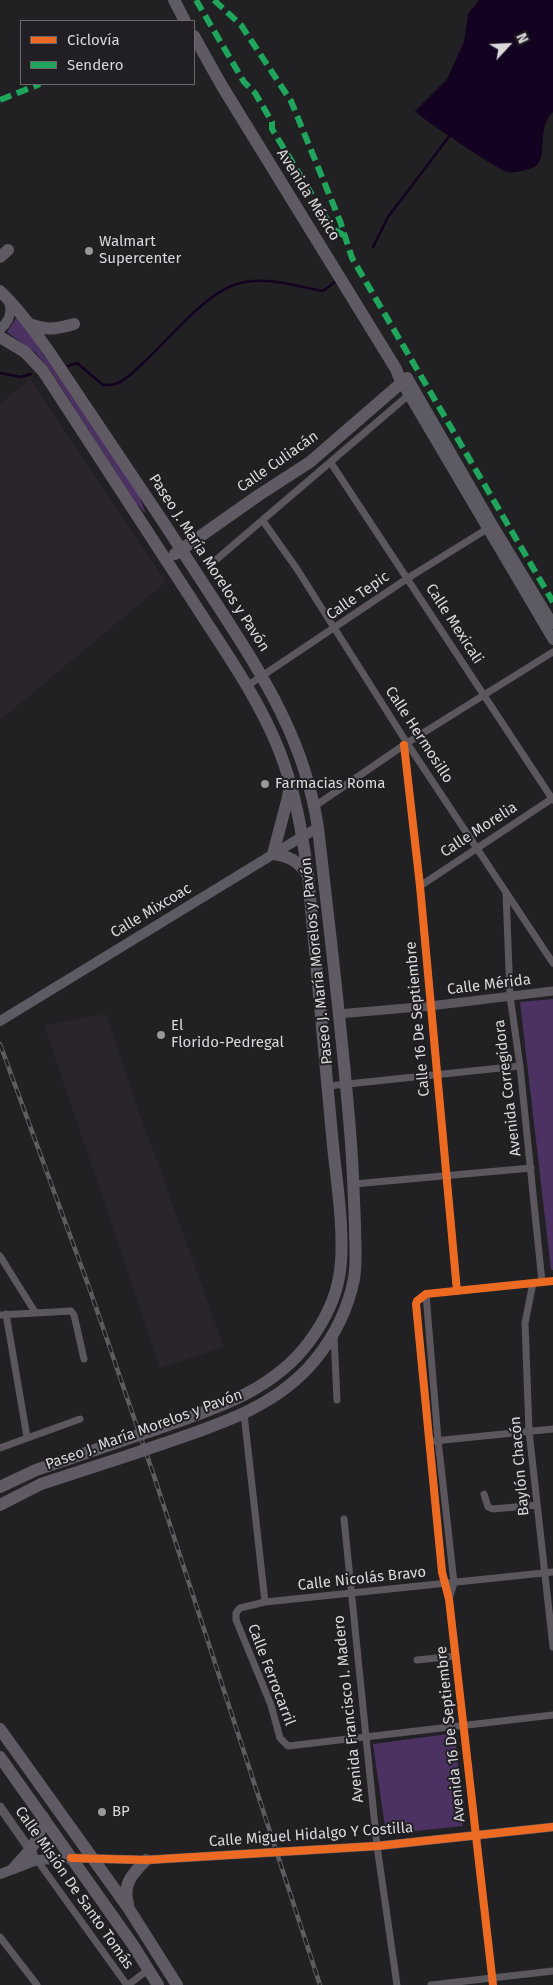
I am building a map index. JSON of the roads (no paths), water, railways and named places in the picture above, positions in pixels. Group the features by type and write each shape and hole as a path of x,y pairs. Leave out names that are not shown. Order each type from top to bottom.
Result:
{"highway":[{"path":"174,0 185,20"},
{"name":"Avenida México","path":"195,38 222,86 404,380"},
{"name":"Paseo J. María Morelos y Pavón","path":"0,1505 41,1484 162,1444 244,1414 274,1396 302,1374 325,1346 334,1331 347,1305 354,1277 356,1258 354,1184 346,1083 318,828 315,806 298,747 284,714 263,675 182,550 29,324 4,295"},
{"path":"29,324 43,330 53,330 74,324"},
{"name":"Paseo J. María Morelos y Pavón","path":"0,337 25,352 43,371 247,686 266,720 280,751 290,782 303,836 308,875 328,1086 341,1252 339,1278 328,1312 309,1342 298,1355 271,1379 233,1401 158,1429 36,1470 0,1487"},
{"name":"Calle Culiacán","path":"167,560 259,494 310,462 404,380"},
{"path":"290,782 287,802 273,854 290,858 302,867 308,875"},
{"path":"0,1729 129,1909 177,1985"},
{"path":"0,1757 149,1969 158,1985"},
{"path":"14,1868 33,1855 43,1817"},
{"path":"129,1909 126,1899 127,1883 130,1876 146,1860"}],"main road":[{"path":"0,330 10,315 11,306 4,295"},
{"name":"Avenida México","path":"404,380 553,624"},
{"name":"Avenida México","path":"412,393 487,529 553,640"},
{"name":"Calle Mixcoac","path":"0,1020 318,828"},
{"path":"33,1855 71,1858"},
{"path":"0,1874 14,1868"}],"street":[{"name":"Calle Culiacán","path":"210,565 412,393"},
{"name":"Calle Mexicali","path":"331,463 553,799"},
{"name":"Calle Hermosillo","path":"263,521 336,628 405,744 550,952 553,963"},
{"name":"Calle Tepic","path":"247,686 408,578 487,529"},
{"path":"315,806 405,744 553,652"},
{"name":"Calle 16 De Septiembre","path":"405,744 457,1291"},
{"name":"Calle Morelia","path":"420,886 553,799"},
{"name":"Avenida Corregidora","path":"506,891 510,996 520,1066 542,1282"},
{"name":"Calle Mérida","path":"338,1014 430,1006 553,991"},
{"path":"328,1086 437,1073 520,1066"},
{"path":"354,1184 531,1168"},
{"path":"0,1256 35,1312"},
{"path":"426,1294 553,1281"},
{"name":"Baylón Chacón","path":"533,1283 525,1323 529,1430 553,1647"},
{"name":"Avenida 16 De Septiembre","path":"426,1294 444,1584 449,1599 456,1656 492,1981"},
{"name":"Avenida 16 De Septiembre","path":"426,1294 417,1301 416,1309 454,1583 449,1599"},
{"path":"28,1437 3,1314 70,1310 74,1314 84,1359"},
{"path":"334,1331 337,1400"},
{"path":"244,1414 265,1602"},
{"path":"0,1448 80,1419"},
{"path":"434,1441 553,1429"},
{"path":"484,1494 488,1507 493,1509 537,1505"},
{"name":"Avenida Francisco I. Madero","path":"344,1519 377,1846 397,1985"},
{"name":"Calle Nicolás Bravo","path":"236,1613 240,1608 265,1602 553,1572"},
{"name":"Calle Ferrocarril","path":"236,1613 236,1620 270,1705 280,1738 285,1745 292,1746 365,1736"},
{"path":"416,1660 456,1656"},
{"path":"365,1736 553,1715"},
{"name":"Calle Misión De Santo Tomás","path":"0,1807 127,1985"},
{"name":"Calle Miguel Hidalgo Y Costilla","path":"71,1858 146,1860 377,1846 553,1827"},
{"path":"0,1937 3,1945 37,1985"},
{"path":"127,1985 149,1969"},
{"path":"431,1985 492,1981 553,1971"}],"waterway":[{"path":"373,247 388,217 451,134"},
{"path":"68,366 77,363 103,385 115,384 133,373 204,304 231,286 245,282 265,281 323,291 335,282"},
{"path":"0,373 21,377 31,374"}],"railway":[{"path":"0,1044 90,1290 155,1479 320,1985"}],"place":[{"name":"Walmart Supercenter","path":"89,251"},
{"name":"Farmacias Roma","path":"265,784"},
{"name":"El Florido-Pedregal","path":"161,1035"},
{"name":"BP","path":"102,1812"}]}
